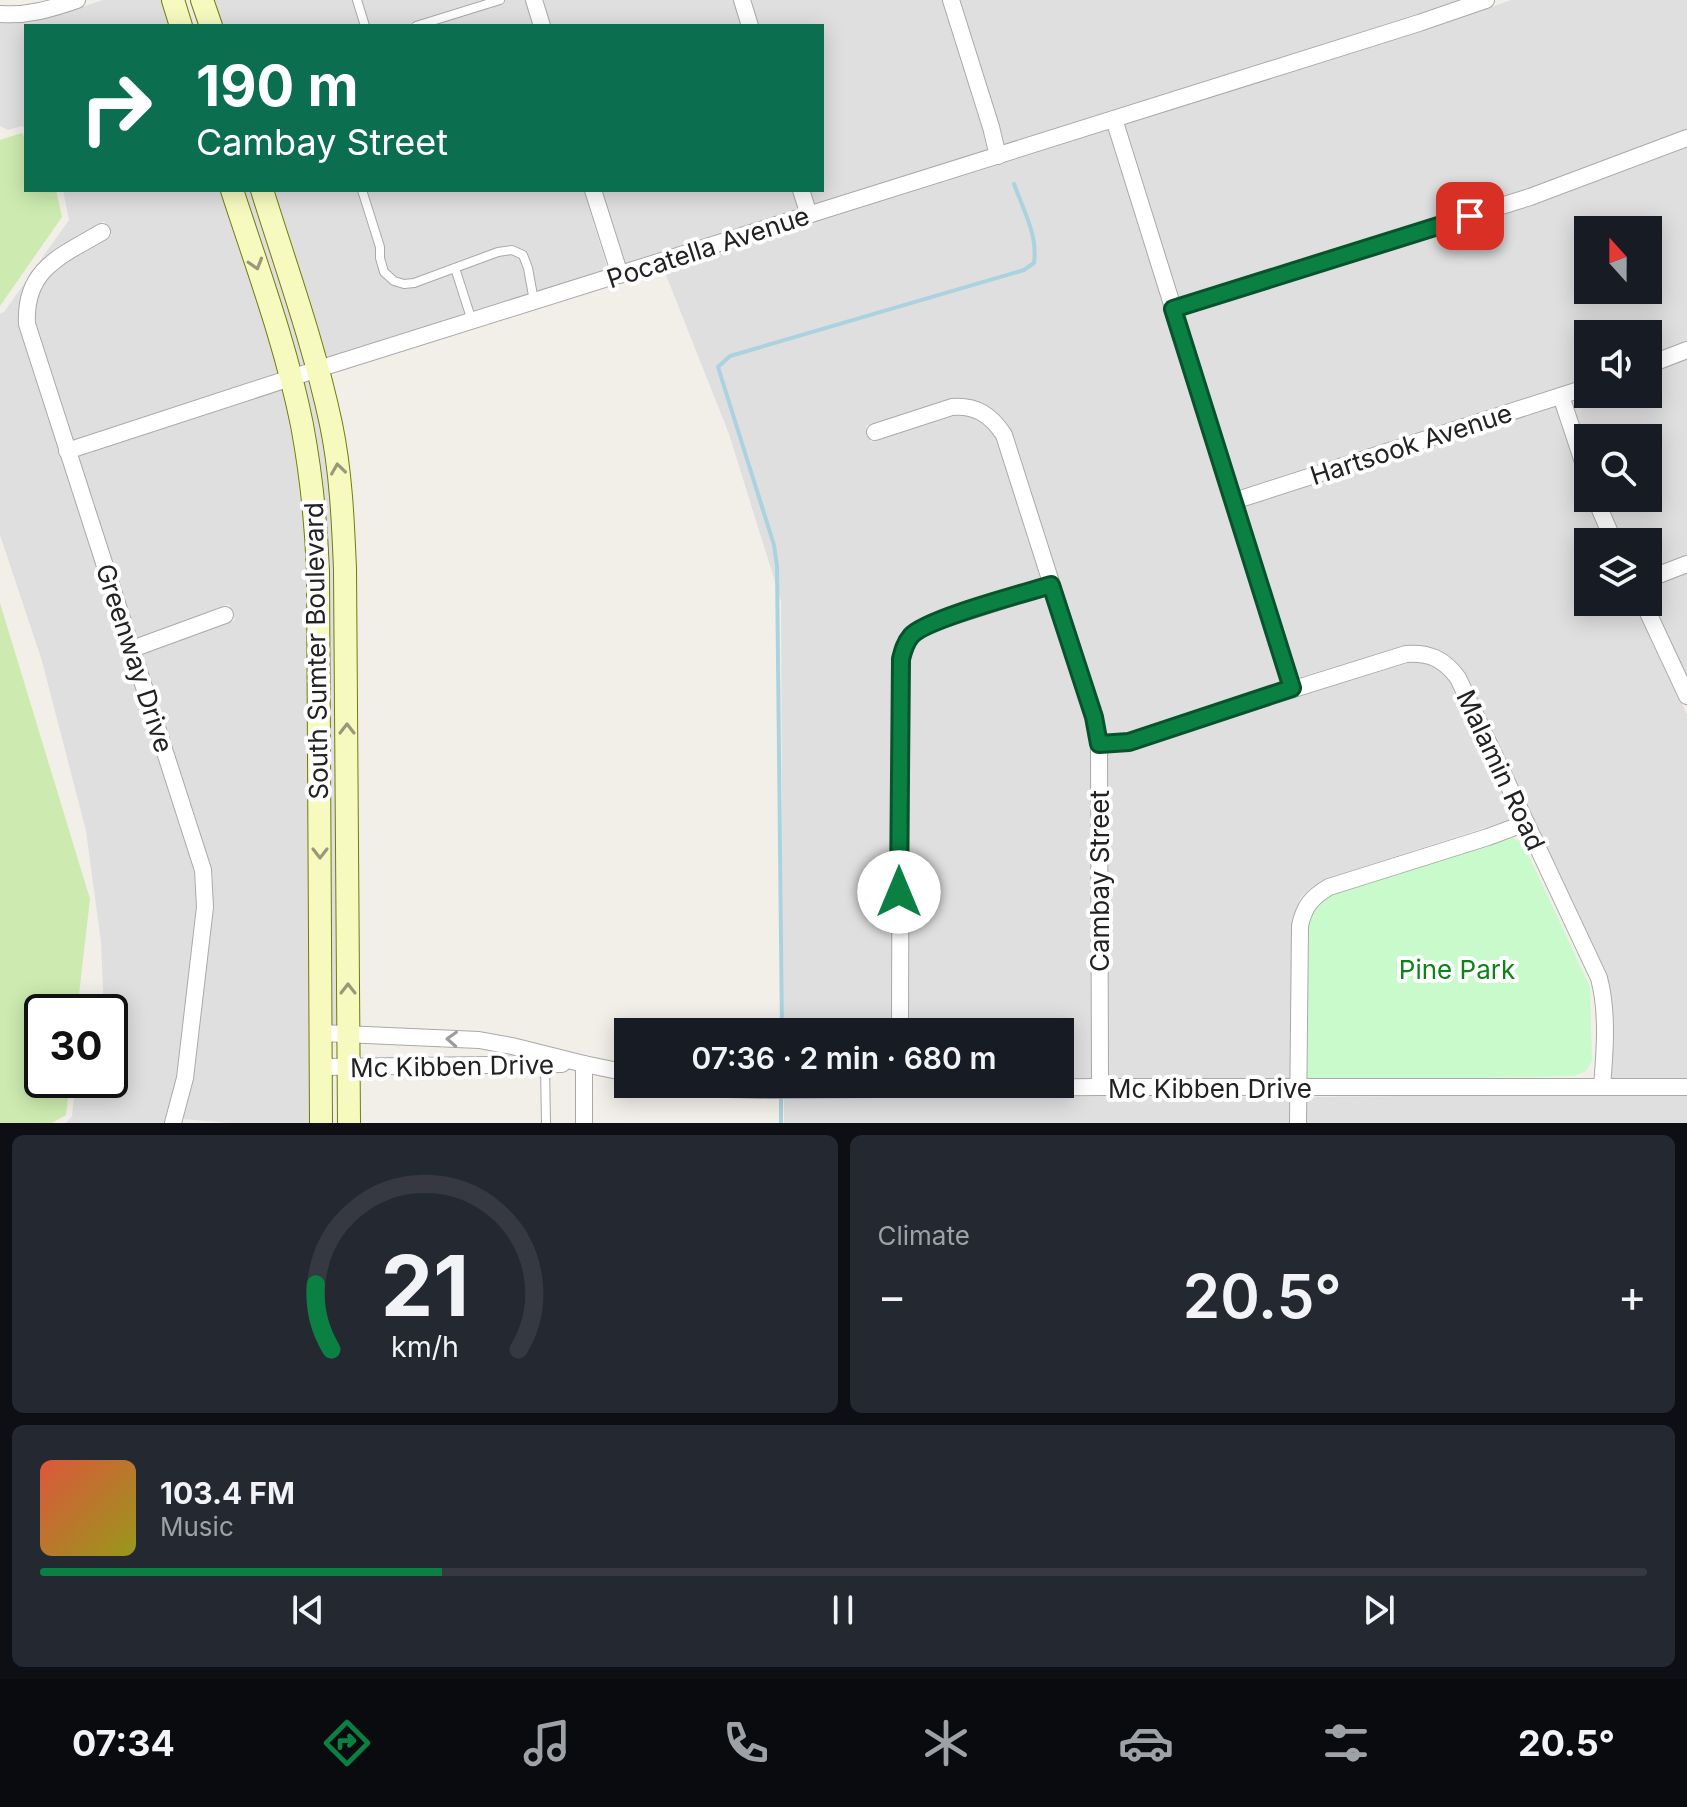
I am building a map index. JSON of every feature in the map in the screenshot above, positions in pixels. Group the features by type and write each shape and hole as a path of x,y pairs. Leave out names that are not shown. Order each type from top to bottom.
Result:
{"main road":[{"path":"173,0 180,24"},
{"path":"202,0 210,24"},
{"name":"South Sumter Boulevard","path":"233,192 290,377 310,471 316,522 321,1123"},
{"name":"South Sumter Boulevard","path":"263,192 318,369 333,436 343,516 349,1123"}],"street":[{"path":"0,14 27,14 77,0"},
{"path":"534,0 541,24"},
{"path":"742,0 749,24"},
{"path":"951,0 998,156"},
{"name":"Pocatella Avenue","path":"67,451 290,377 998,156 1477,2"},
{"path":"1114,119 1292,688"},
{"path":"1173,309 1530,197 1687,138"},
{"path":"594,192 620,275"},
{"path":"802,192 809,215"},
{"name":"Greenway Drive","path":"102,232 40,273 26,309 29,332 205,880 205,907 185,1078 173,1123"},
{"path":"1662,360 1687,350"},
{"name":"Hartsook Avenue","path":"1234,501 1574,392"},
{"path":"1561,396 1574,435"},
{"name":"Cambay Street","path":"875,432 952,407 985,413 1004,435 1094,717 1099,744 1100,1087"},
{"path":"1662,574 1687,564"},
{"path":"900,1018 900,674 904,647 911,636 929,624 1051,585"},
{"path":"132,649 225,615"},
{"path":"1650,616 1687,696"},
{"name":"Malamin Road","path":"1099,744 1129,742 1406,654 1431,655 1440,660 1458,678 1599,978 1604,1001 1602,1086"},
{"path":"1298,1123 1300,926 1308,902 1329,887 1526,823"},
{"name":"Mc Kibben Drive","path":"321,1033 479,1040 614,1070"},
{"path":"584,1064 584,1123"},
{"name":"Mc Kibben Drive","path":"321,1067 584,1064"},
{"name":"Mc Kibben Drive","path":"1074,1087 1687,1087"}],"lane":[{"path":"357,0 364,24"},
{"path":"422,24 500,0"},
{"path":"363,192 380,247 381,265 388,278 404,284 414,283 498,252 512,250 523,255 534,302"},
{"path":"455,268 472,321"},
{"path":"545,1065 546,1123"}],"shaded area":[{"path":"103,0 165,0 172,24 24,24 24,127 8,130 0,126 0,22 29,22"},
{"path":"210,0 526,0 533,24 218,24"},
{"path":"541,0 734,0 741,24 549,24"},
{"path":"750,0 944,0 989,150 814,205 810,192 824,192 824,24 757,24"},
{"path":"960,0 1462,0 1003,146"},
{"path":"1511,0 1687,0 1687,129 1527,189 1178,299 1124,125"},
{"path":"1109,130 1283,683 1127,733 1105,735 1005,422 987,406 961,398 866,426 871,442 954,416 981,420 997,438 1041,579 925,616 905,630 897,645 893,659 892,1018 783,1018 781,601 729,434 664,270"},
{"path":"1687,147 1687,341 1662,351 1662,320 1574,320 1574,382 1238,490 1183,315 1533,205"},
{"path":"63,192 225,192 281,372 72,441 35,324 34,310 37,297 53,271 112,235 104,221 39,262 69,220"},
{"path":"241,192 250,192 282,279 308,363 295,367"},
{"path":"271,192 585,192 608,270 323,358"},
{"path":"602,192 794,192 799,209 624,265"},
{"path":"26,281 19,307 21,334 197,880 198,906 178,1076 165,1123 66,1123 72,1116 74,1098 128,1098 128,994 103,994 101,942 86,831 42,661 0,535 0,314"},
{"path":"1687,359 1687,555 1662,565 1662,528 1616,528 1609,512 1662,512 1662,424 1578,424 1571,402 1574,401 1574,408 1662,408 1662,369"},
{"path":"313,379 324,427 335,516 341,1025 329,1024 299,383"},
{"path":"285,388 308,522 313,1123 229,1123 183,1119 193,1080 213,909 213,880 142,654 235,620 229,604 137,638 77,457"},
{"path":"1557,406 1574,459 1574,512 1593,512 1600,528 1574,528 1574,616 1641,616 1687,715 1687,1078 1610,1078 1611,1002 1606,977 1464,674 1456,663 1432,647 1403,646 1297,678 1244,507"},
{"path":"1687,573 1687,678 1658,616 1662,616 1662,583"},
{"path":"1047,595 1092,744 1092,1079 1074,1079 1074,1018 908,1018 908,661 917,642 932,632"},
{"path":"1419,662 1437,667 1452,683 1515,818 1325,879 1301,897 1292,926 1290,1080 1107,1079 1107,752 1132,749 1295,697"},
{"path":"1687,1095 1687,1123 1306,1123 1306,1097"},
{"path":"1290,1097 1291,1123 784,1123 784,1098"}],"green space":[{"path":"22,133 24,192 56,192 62,217 0,306 0,140"},
{"path":"0,603 90,899 79,994 24,994 24,1098 68,1098 66,1115 52,1123 0,1123"},
{"name":"Pine Park","path":"1513,838 1523,843 1590,987 1592,1060 1586,1071 1575,1076 1304,1082 1307,924 1314,904 1325,895"}],"waterway":[{"path":"782,1018 777,566 774,545 718,367 730,356 1024,270 1034,263 1034,242 1014,184"},
{"path":"781,1098 781,1123"}],"route":[{"path":"899,892 901,659 911,636 929,624 1051,585 1094,717 1099,744 1129,742 1292,688 1173,309 1470,216"}]}
